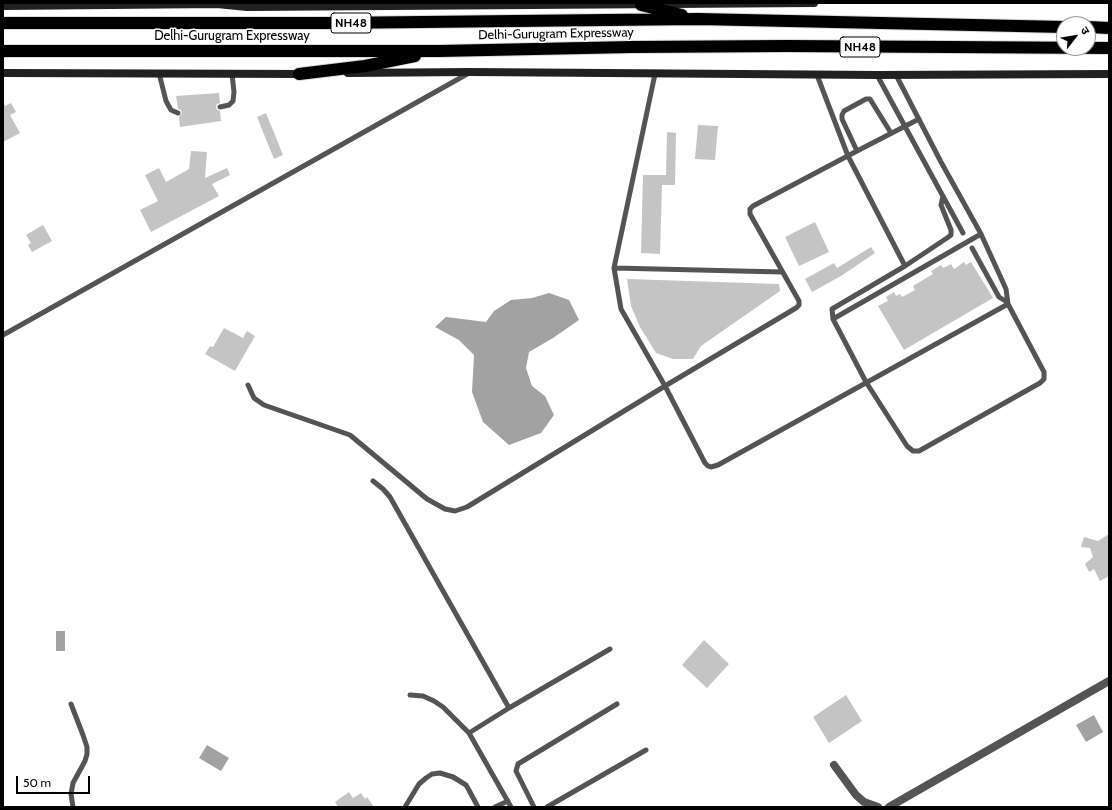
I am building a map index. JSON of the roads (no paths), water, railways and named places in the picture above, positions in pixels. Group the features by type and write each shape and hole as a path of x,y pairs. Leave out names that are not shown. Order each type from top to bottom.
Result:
{"highway":[{"path":"647,4 698,19"},
{"name":"Delhi-Gurugram Expressway","path":"3,23 330,23 698,19 1056,27"},
{"path":"1096,27 1109,28"},
{"name":"Delhi-Gurugram Expressway","path":"3,51 439,51 772,46 1109,48"},
{"path":"299,74 365,66 439,51"}],"main road":[{"path":"3,6 217,4 247,7 305,4 814,3"},
{"path":"3,73 299,74 470,72 817,75 1109,74"}],"street":[{"path":"889,807 1109,681"},
{"path":"834,764 856,795 864,802 878,807"}],"lane":[{"path":"3,335 470,72"},
{"path":"159,74 166,101 171,110 178,112"},
{"path":"220,107 229,106 233,101 234,92 232,74"},
{"path":"655,74 614,268 622,309 665,386 705,463 711,467 718,465 1008,303"},
{"path":"817,75 848,156 905,266"},
{"path":"877,75 963,233"},
{"path":"896,75 940,162 981,234 1006,289 1008,303 1044,372 1044,379 1040,383 919,451 913,451 907,446 866,382 832,319 832,309 905,266 947,238 951,230 941,205 943,196"},
{"path":"857,151 842,119 842,115 844,111 864,100 868,98 872,100 890,133"},
{"path":"248,385 254,398 264,405 350,435 427,499 446,509 455,511 467,507 796,308 799,305 799,301 750,214 750,209 753,206 890,133 919,120"},
{"path":"832,319 981,234"},
{"path":"972,248 999,297 1008,303"},
{"path":"614,268 782,272"},
{"path":"373,481 390,497 509,708"},
{"path":"470,733 509,708 610,649"},
{"path":"410,695 423,696 444,707 470,733 511,807"},
{"path":"71,704 87,747 85,761 73,783 71,794 73,807"},
{"path":"534,807 516,771 518,764 617,704"},
{"path":"547,807 646,750"},
{"path":"405,807 420,784 426,778 432,774 440,773 453,777 466,785 478,807"},
{"path":"495,807 508,801"}]}
